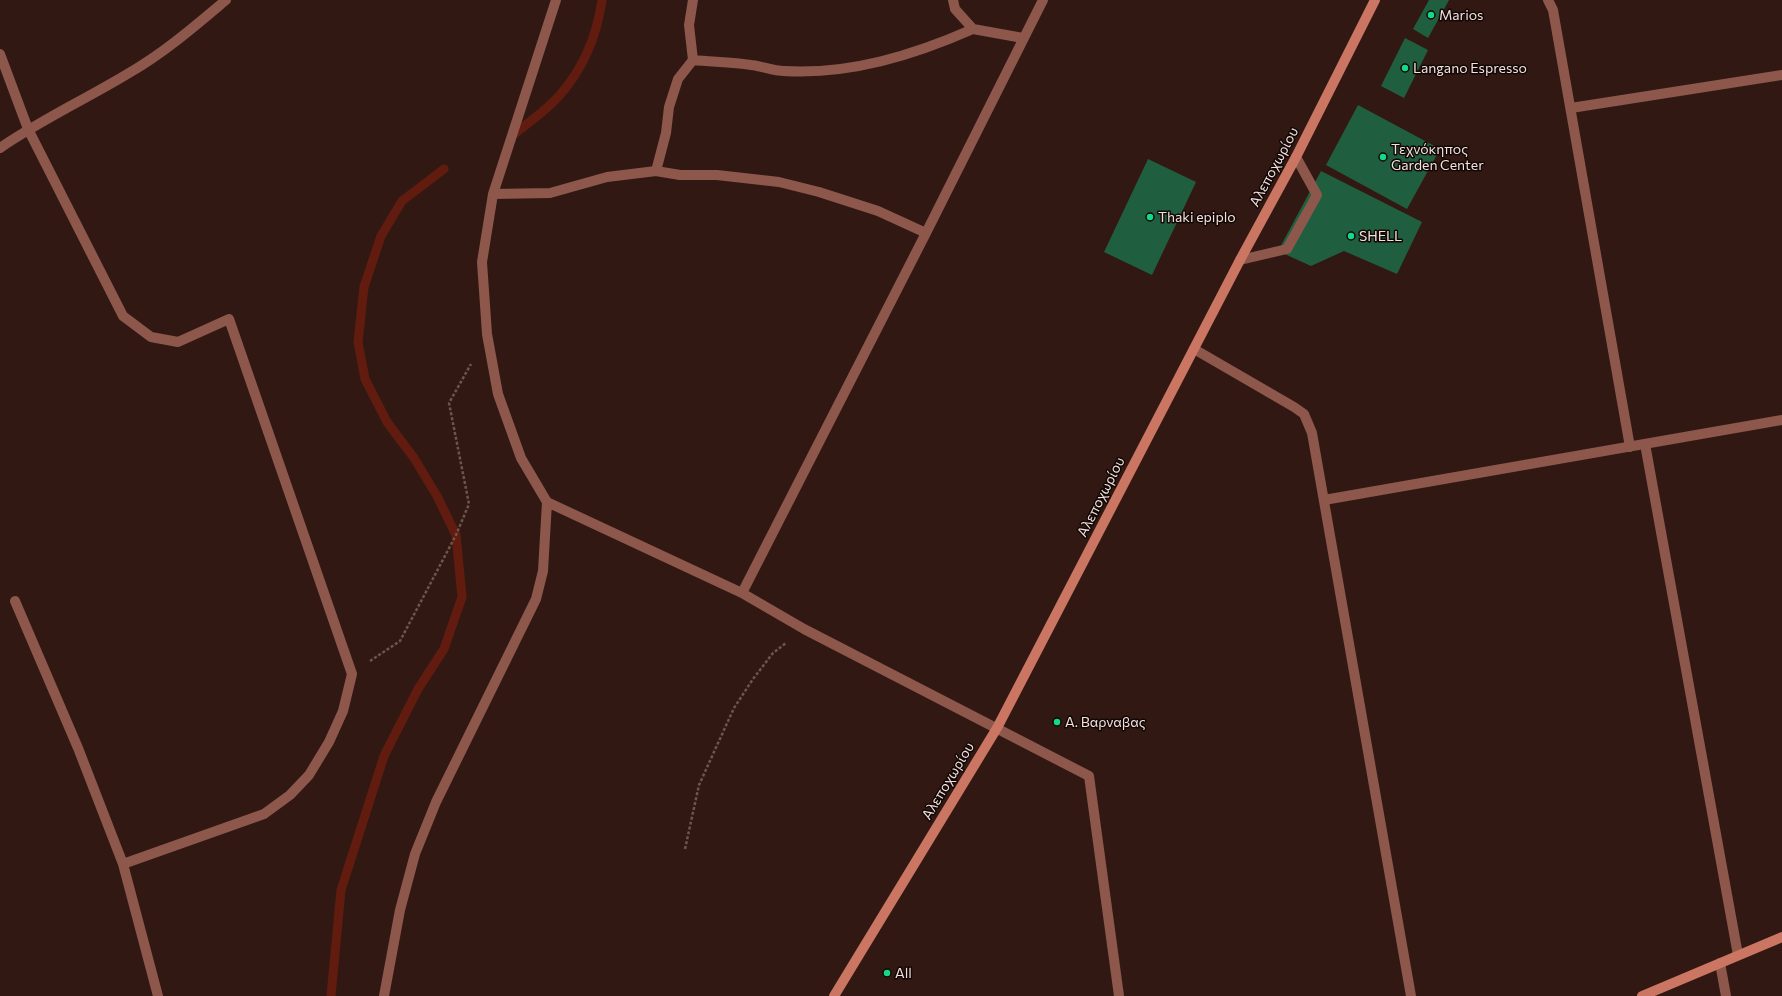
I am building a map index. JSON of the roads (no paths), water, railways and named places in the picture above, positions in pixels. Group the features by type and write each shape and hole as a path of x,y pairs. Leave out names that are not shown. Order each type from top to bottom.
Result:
{"main road":[{"name":"Αλεποχωρίου","path":"834,996 876,930 997,728 1240,260 1296,157 1375,0"},
{"path":"1642,996 1782,937"}],"street":[{"path":"0,148 28,129 130,73 173,44 226,0"},
{"path":"384,996 400,910 415,854 436,802 536,599 543,571 547,502 521,458 498,394 487,334 482,262 493,194 556,0"},
{"path":"656,171 666,133 668,107 678,79 693,60 689,25 693,0"},
{"path":"953,0 955,9 972,28"},
{"path":"742,593 926,233 1042,0"},
{"path":"1548,0 1553,10 1571,108 1630,447"},
{"path":"693,60 750,65 784,71 830,71 904,56 936,45 972,28 1023,38"},
{"path":"0,54 28,129 124,316 151,337 178,342 229,319 352,674 343,711 329,742 309,775 290,795 264,814 123,864"},
{"path":"1571,108 1782,75"},
{"path":"1240,260 1287,249 1291,243 1317,195 1296,157"},
{"path":"493,194 550,193 607,177 656,171 680,175 717,175 779,182 818,192 878,211 926,233"},
{"path":"1194,349 1304,414 1312,433 1411,996"},
{"path":"1324,500 1782,420"},
{"path":"1645,444 1738,955"},
{"path":"547,502 742,593 804,630 1089,776 1119,996"},
{"path":"16,601 78,748 123,864 158,996"},
{"path":"1720,963 1726,996"}],"waterway":[{"path":"512,136 542,112 568,86 582,63 593,39 602,0"},
{"path":"331,996 341,890 384,756 418,689 444,649 462,597 456,535 437,496 414,458 387,422 365,379 358,342 364,287 381,236 402,201 444,169"}],"place":[{"name":"Marios","path":"1431,15"},
{"name":"Langano Espresso","path":"1405,68"},
{"name":"Τεχνόκηπος Garden Center","path":"1383,157"},
{"name":"Thaki epiplo","path":"1150,217"},
{"name":"SHELL","path":"1351,236"},
{"name":"Α. Βαρναβας","path":"1057,722"},
{"name":"All","path":"887,973"}]}
